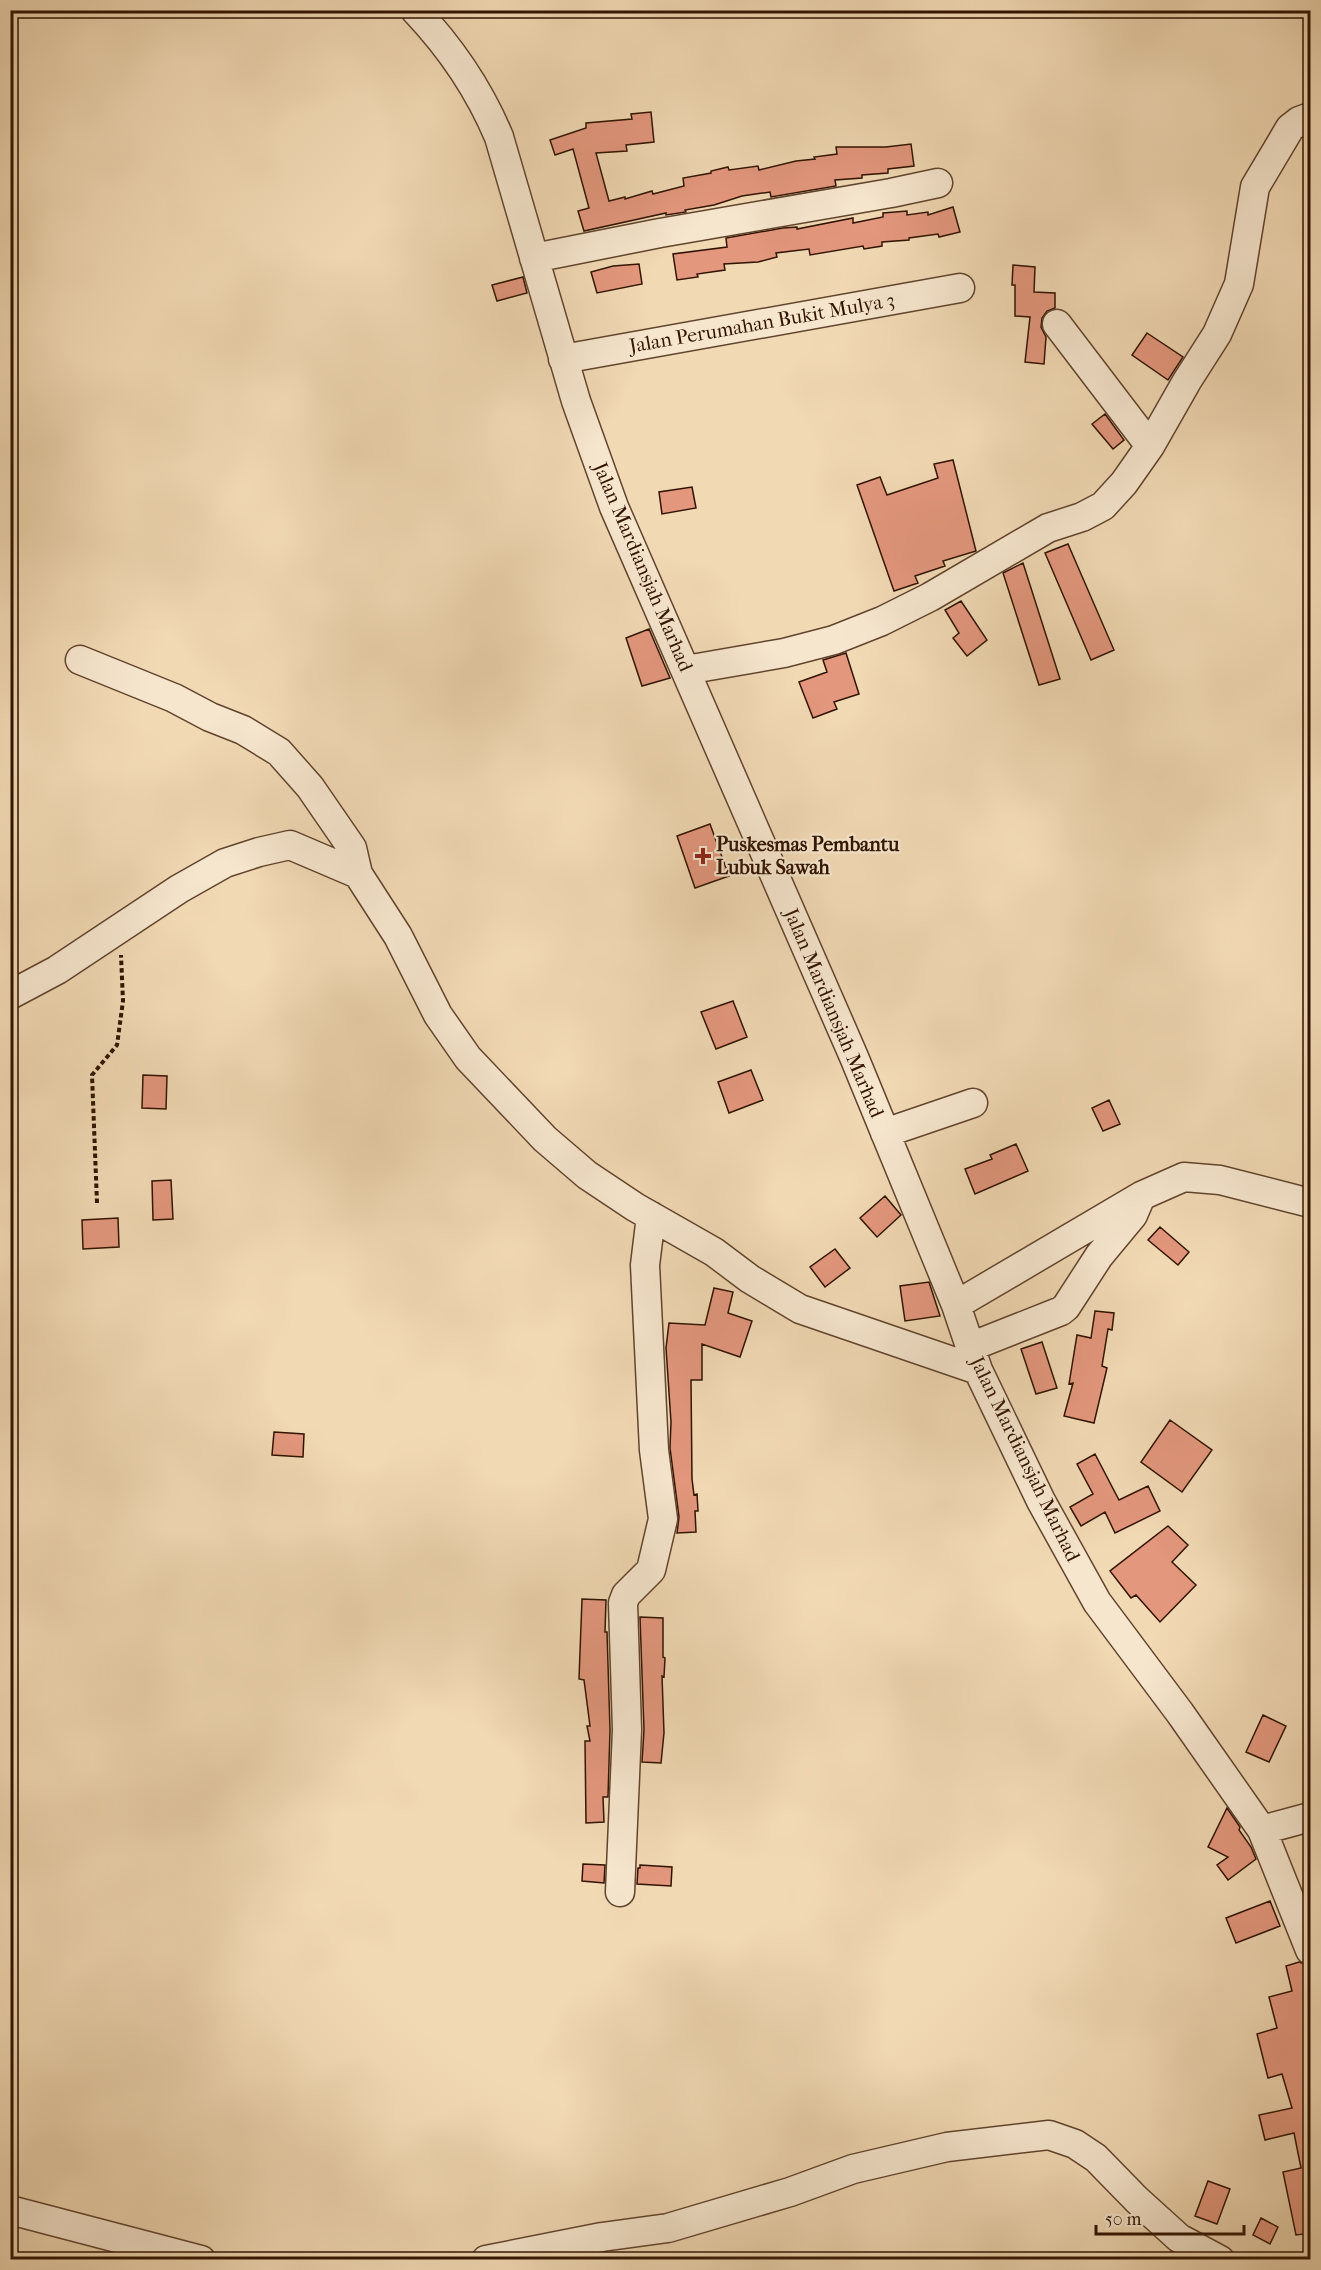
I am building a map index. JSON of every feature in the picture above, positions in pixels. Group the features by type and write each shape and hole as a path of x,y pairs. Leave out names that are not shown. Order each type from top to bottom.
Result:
{"street":[{"name":"Jalan Mardiansjah Marhad","path":"415,10 468,75 486,105 498,136 576,401 614,507 815,967 956,1305 974,1359 1041,1501 1097,1602 1180,1713 1262,1830 1311,1950"},
{"path":"686,670 784,653 834,640 882,621 930,597 1048,528 1082,517 1103,506 1124,483 1150,446 1217,334 1239,284 1255,187 1290,128 1299,121 1311,117"},
{"path":"534,258 938,183"},
{"name":"Jalan Perumahan Bukit Mulya 3","path":"563,359 960,288"},
{"path":"1057,324 1150,446"},
{"path":"80,660 174,698 210,717 243,730 279,752 310,788 352,848 358,874 398,936 438,1015 468,1058 545,1139 587,1175 651,1216 714,1252 750,1279 800,1309 974,1359 1066,1307 1099,1256 1133,1215 1141,1196"},
{"path":"10,995 57,970 179,889 225,863 291,845 358,874"},
{"path":"885,1133 972,1103"},
{"path":"956,1305 1141,1196 1184,1177 1220,1180 1311,1203"},
{"path":"620,1892 627,1730 623,1603 626,1595 651,1570 663,1519 654,1450 645,1265 651,1216"},
{"path":"1262,1830 1311,1817"},
{"path":"486,2259 533,2254 602,2237 668,2228 789,2192 853,2169 946,2147 1049,2135 1074,2144 1095,2158 1179,2238 1220,2259"},
{"path":"10,2210 201,2259"}],"path":[{"path":"97,1203 92,1075 117,1046 123,1001 120,929"}],"building":[{"path":"651,112 654,142 626,145 627,151 596,153 609,201 684,186 683,178 728,167 729,170 758,166 759,170 837,154 836,147 886,147 911,144 914,166 888,169 888,173 862,175 862,178 835,180 836,186 771,197 770,192 742,196 714,205 685,210 686,212 666,215 666,213 584,231 578,211 589,208 573,149 555,155 550,140 586,128 586,123 632,119 631,114"},
{"path":"953,207 960,232 939,237 938,234 909,238 909,240 882,242 882,246 864,249 863,246 810,255 809,249 776,253 777,257 758,262 724,264 725,270 677,280 673,254 727,247 726,238 783,228 797,227 797,229 853,218 853,223 883,217 883,213 907,211 907,215 928,212 928,215"},
{"path":"639,264 642,284 597,293 591,272 613,266"},
{"path":"1013,265 1035,267 1034,292 1055,293 1055,308 1047,311 1042,318 1041,327 1046,337 1044,364 1025,362 1030,317 1015,316"},
{"path":"523,277 527,293 497,301 492,285"},
{"path":"1147,333 1183,357 1168,380 1132,355"},
{"path":"1105,414 1124,440 1113,449 1092,424"},
{"path":"953,460 976,551 943,561 945,566 915,576 918,583 894,591 857,485 880,477 887,495 938,478 934,464"},
{"path":"692,487 696,508 662,514 659,492"},
{"path":"1068,544 1114,650 1091,660 1045,553"},
{"path":"1023,563 1060,679 1039,685 1003,573"},
{"path":"961,601 987,640 967,656 953,638 959,633 945,610"},
{"path":"649,629 670,678 642,686 626,638"},
{"path":"846,653 859,694 834,702 837,709 813,718 799,682 827,672 823,660"},
{"name":"Puskesmas Pembantu Lubuk Sawah","path":"710,824 729,876 695,888 677,836"},
{"path":"733,1001 747,1037 716,1049 701,1012"},
{"path":"751,1070 763,1100 729,1113 718,1082"},
{"path":"143,1075 167,1076 166,1109 142,1108"},
{"path":"1109,1100 1120,1124 1103,1131 1092,1108"},
{"path":"1016,1144 1028,1171 975,1194 965,1169 992,1159 990,1155"},
{"path":"171,1180 173,1219 153,1220 152,1181"},
{"path":"885,1196 901,1215 877,1237 860,1218"},
{"path":"118,1218 119,1247 83,1249 82,1220"},
{"path":"1160,1227 1189,1252 1178,1265 1148,1240"},
{"path":"835,1249 850,1268 825,1287 810,1267"},
{"path":"929,1282 940,1316 905,1321 900,1286"},
{"path":"714,1288 733,1292 728,1313 752,1321 740,1357 702,1344 702,1380 691,1380 692,1479 694,1495 697,1494 698,1511 695,1511 696,1532 677,1533 679,1517 670,1448 671,1422 666,1348 669,1323 705,1325"},
{"path":"1095,1311 1114,1313 1112,1330 1108,1329 1102,1366 1107,1368 1094,1423 1064,1416 1073,1383 1069,1384 1077,1335 1091,1338"},
{"path":"1042,1342 1057,1388 1036,1394 1021,1349"},
{"path":"1170,1420 1212,1450 1182,1492 1141,1462"},
{"path":"274,1432 304,1434 303,1457 272,1455"},
{"path":"1095,1454 1119,1500 1148,1486 1160,1511 1115,1533 1105,1512 1081,1526 1070,1507 1093,1494 1077,1464"},
{"path":"1168,1526 1188,1545 1172,1562 1196,1585 1160,1622 1136,1595 1131,1598 1110,1571"},
{"path":"582,1599 606,1600 605,1632 607,1632 610,1730 608,1797 603,1797 604,1822 586,1823 585,1741 590,1741 587,1726 590,1726 584,1680 579,1679"},
{"path":"640,1617 663,1618 664,1733 661,1763 642,1762 644,1730"},
{"path":"1263,1715 1286,1726 1269,1762 1246,1752"},
{"path":"1227,1808 1240,1827 1239,1830 1256,1859 1228,1880 1217,1865 1228,1857 1208,1847"},
{"path":"583,1864 605,1865 604,1883 582,1881"},
{"path":"640,1865 672,1867 671,1886 637,1884"},
{"path":"1270,1901 1280,1926 1236,1943 1226,1918"},
{"path":"1299,1962 1311,1966 1311,2233 1296,2235 1283,2172 1301,2168 1294,2133 1265,2140 1259,2115 1292,2108 1282,2074 1268,2078 1257,2034 1277,2028 1269,1997 1292,1991 1286,1966"},
{"path":"1208,2181 1230,2189 1217,2224 1195,2216"},
{"path":"1261,2218 1278,2227 1270,2244 1253,2235"}],"place":[{"name":"Puskesmas Pembantu Lubuk Sawah","path":"703,856"}]}
